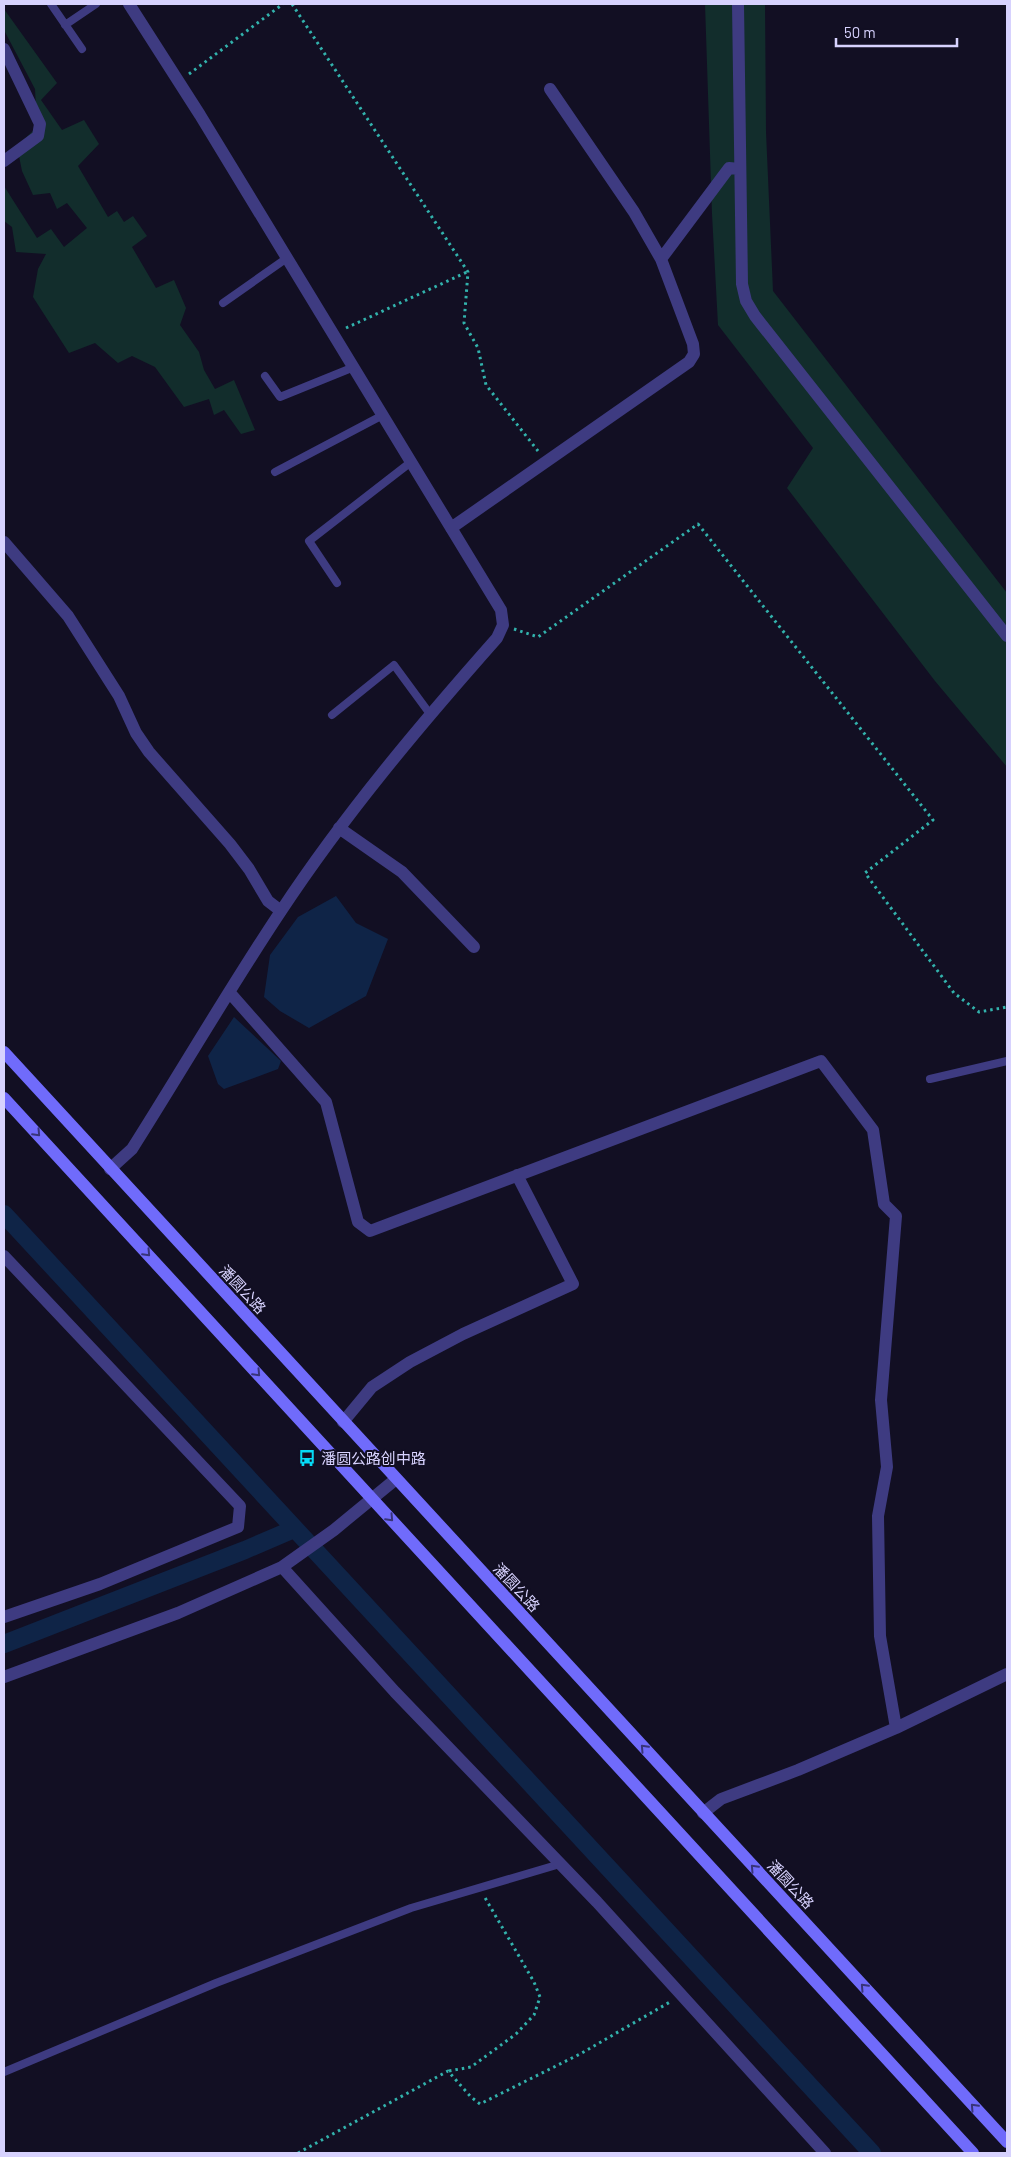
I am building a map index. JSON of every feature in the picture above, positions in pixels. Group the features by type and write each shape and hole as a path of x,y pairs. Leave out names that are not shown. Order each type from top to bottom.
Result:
{"main road":[{"name":"潘圆公路","path":"4,1052 1007,2142"},
{"path":"4,1098 973,2153"}],"street":[{"path":"110,1169 132,1149 281,910 339,828 430,714 497,638 503,625 501,610 179,81 129,4"},
{"path":"738,4 742,284 746,301 762,324 1007,636"},
{"path":"4,49 40,124 38,136 4,161"},
{"path":"451,528 689,362 694,354 693,344 661,259 634,212 550,89"},
{"path":"661,259 729,168 739,169"},
{"path":"4,542 68,616 119,696 136,733 149,752 230,844 249,869 268,901 281,910"},
{"path":"339,828 402,872 474,947"},
{"path":"230,993 326,1102 358,1222 370,1231 821,1061 873,1130 884,1204 896,1216 881,1400 887,1467 878,1516 880,1636 896,1728"},
{"path":"343,1422 372,1387 410,1362 464,1334 573,1284 518,1175"},
{"path":"4,1256 240,1506 238,1527 100,1584 4,1617"},
{"path":"4,1677 178,1613 282,1567 396,1479"},
{"path":"282,1567 395,1692 560,1864 682,1995 825,2153"},
{"path":"703,1813 721,1799 798,1770 896,1728 1007,1674"}],"lane":[{"path":"51,4 82,49"},
{"path":"65,25 96,4"},
{"path":"223,303 287,258"},
{"path":"265,376 280,397 354,367"},
{"path":"275,472 383,416"},
{"path":"338,583 309,541 411,462"},
{"path":"332,715 394,665 430,714"},
{"path":"930,1079 1007,1061"},
{"path":"4,2072 216,1982 411,1908 560,1864"}],"path":[{"path":"179,81 283,4"},
{"path":"292,4 468,272 464,324 478,348 486,385 546,461"},
{"path":"333,334 468,272"},
{"path":"503,625 538,637 698,524 933,820 865,873 954,993 979,1012 1007,1007"},
{"path":"298,2153 448,2071 471,2068 516,2034 534,2015 540,1997 534,1982 480,1888"},
{"path":"448,2071 471,2097 480,2104 580,2054 682,1995"}],"green space":[{"path":"705,4 765,4 766,132 773,291 1007,593 1007,767 935,681 787,488 813,448 718,325 712,214"},
{"path":"4,9 57,83 41,100 62,130 84,120 99,144 78,166 108,217 117,211 124,222 133,216 147,236 132,247 156,288 174,280 186,308 180,325 199,352 204,370 215,389 234,380 255,430 241,434 224,410 214,415 209,399 184,407 155,367 132,356 118,363 95,343 69,353 33,297 38,269 46,254 16,252 12,227 4,221 4,186 37,238 51,229 64,247 87,228 67,203 57,209 50,193 33,195 22,171 17,146 37,127 35,89 4,33"}],"water":[{"path":"336,896 356,923 388,939 366,996 309,1028 280,1011 264,997 270,955 298,917"},
{"path":"234,1017 281,1061 278,1069 224,1089 218,1084 208,1056"}],"waterway":[{"path":"4,1214 872,2153"},
{"path":"4,1644 294,1529"}],"place":[{"name":"潘圆公路创中路","path":"307,1458"}]}
